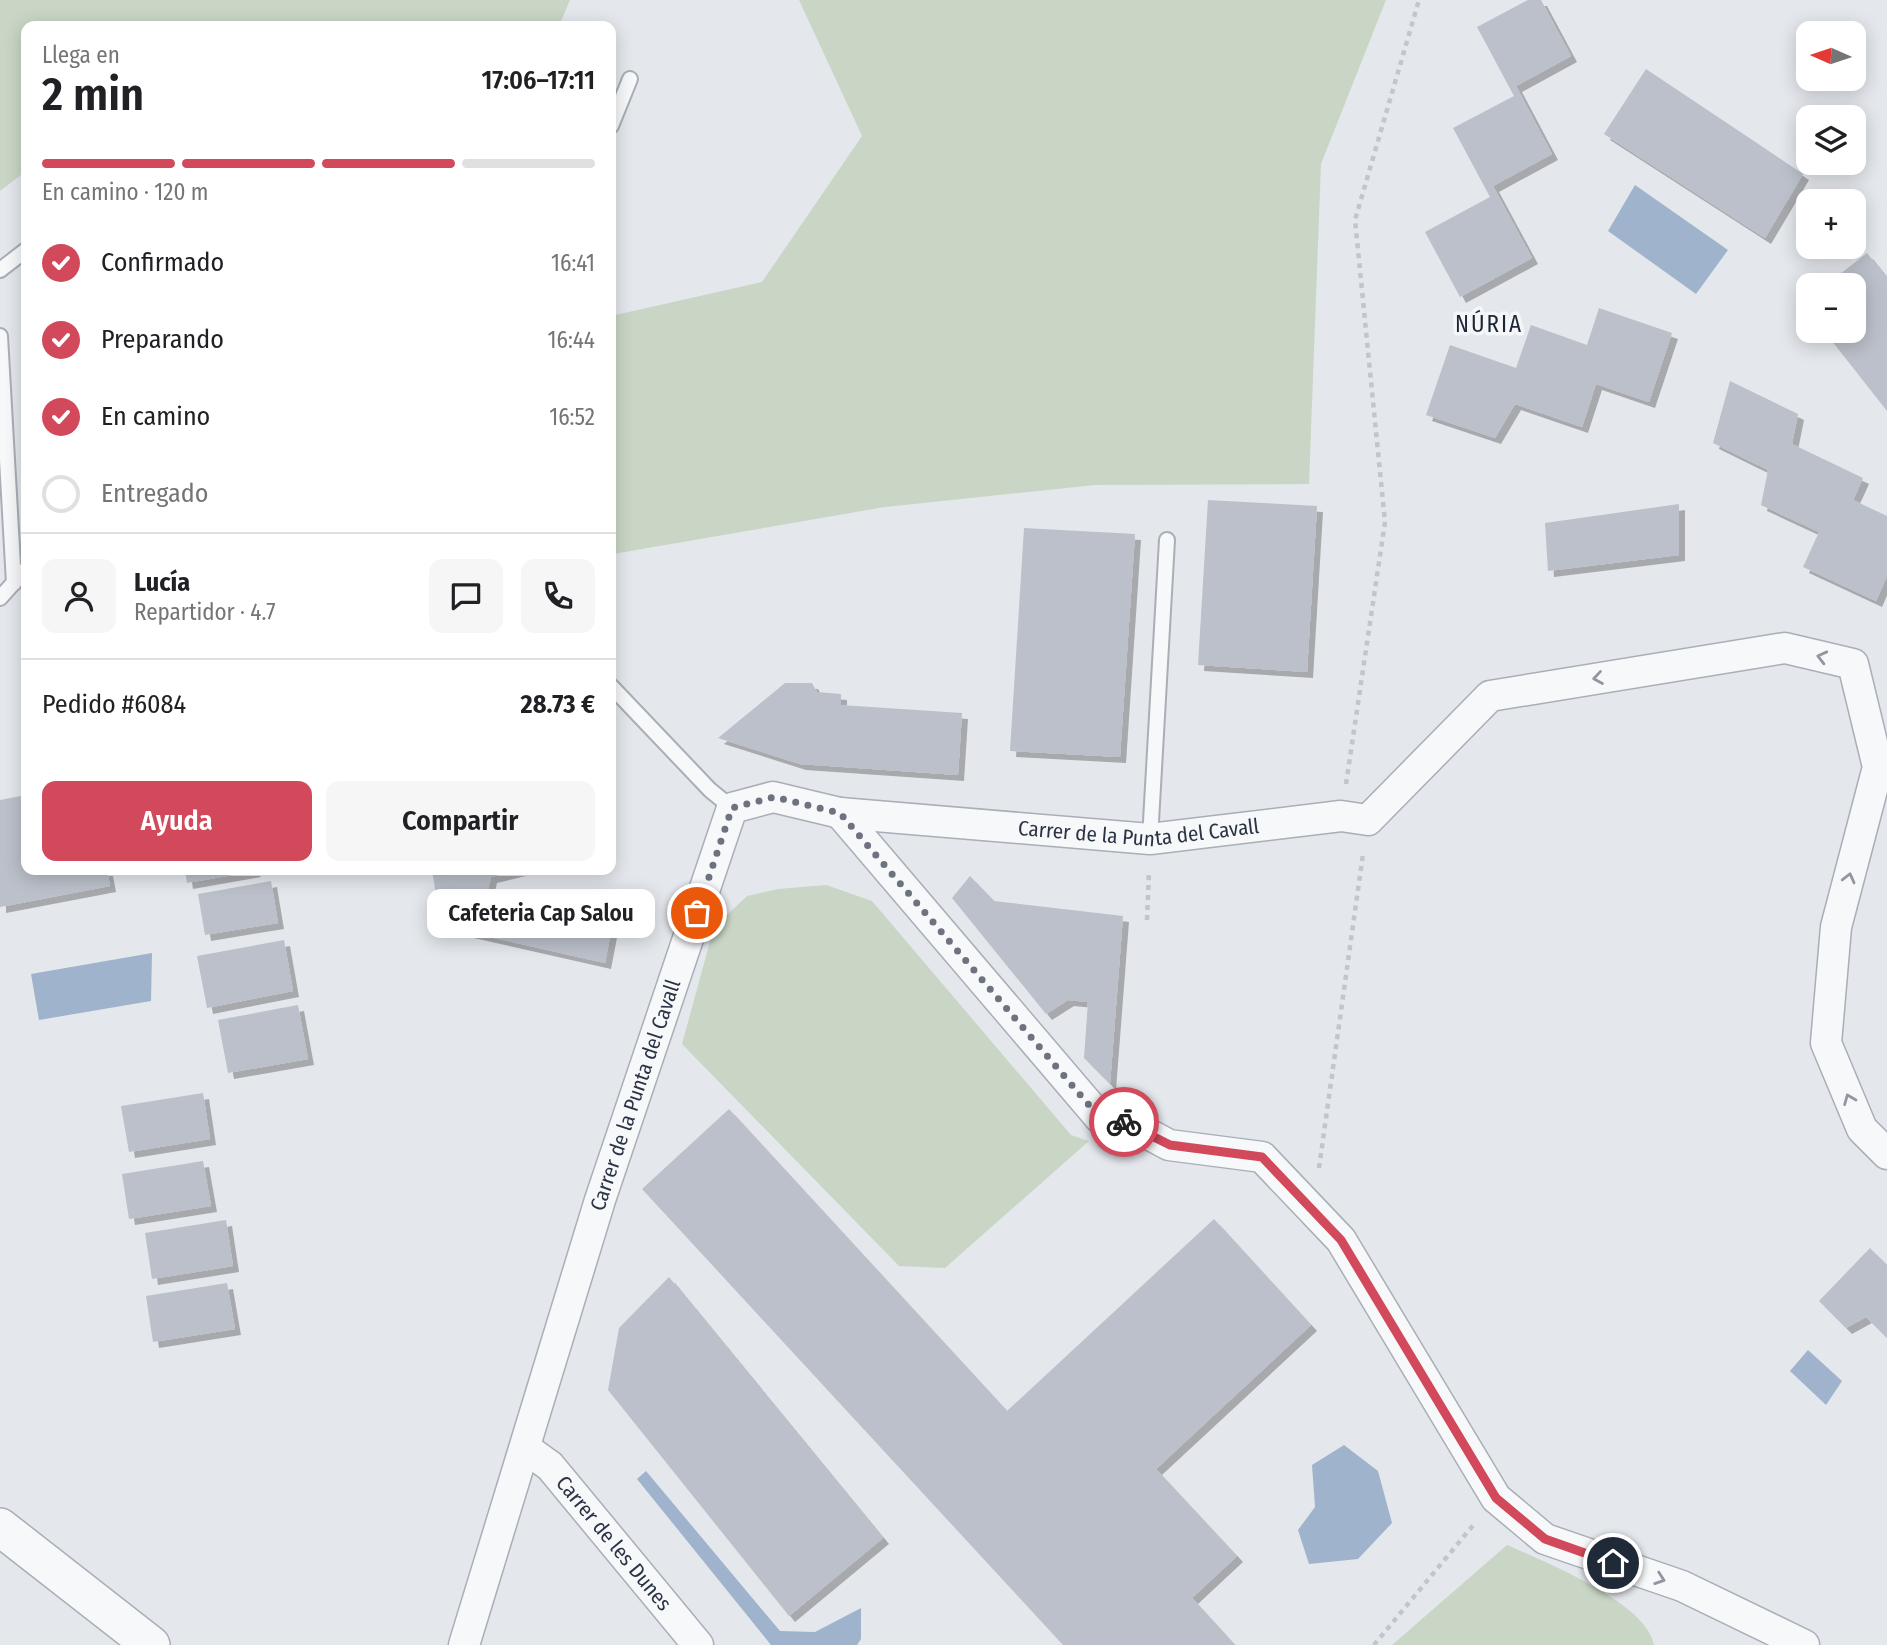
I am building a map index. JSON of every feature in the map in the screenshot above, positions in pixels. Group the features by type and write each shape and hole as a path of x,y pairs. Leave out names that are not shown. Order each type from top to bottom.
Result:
{"street":[{"path":"1355,818 1490,696 1785,648 1853,664 1878,767 1836,927 1826,1043 1862,1129 1887,1154"},
{"name":"Carrer de la Punta del Cavall","path":"464,1645 600,1200 732,808 774,797 840,813 1150,839 1355,818"},
{"path":"840,813 1100,1118 1128,1123 1170,1145 1262,1157 1341,1240 1496,1498 1545,1539 1682,1587 1804,1645"},
{"name":"Carrer de les Dunes","path":"525,1448 550,1466 698,1645"},
{"path":"0,1527 151,1645"}],"lane":[{"path":"616,114 631,79"},
{"path":"0,270 21,254"},
{"path":"0,336 14,583"},
{"path":"1150,839 1167,540"},
{"path":"0,598 21,575"},
{"path":"616,691 710,790 732,808"}],"path":[{"path":"1313,1211 1385,522 1355,220 1419,0"},
{"path":"1147,920 1150,839"},
{"path":"1374,1645 1496,1498"}],"green space":[{"path":"0,0 570,0 561,21 21,21 21,175 0,191"},
{"path":"799,0 1386,0 1321,164 1309,484 1095,485 885,507 616,553 616,315 762,282 862,136"},
{"path":"826,885 872,901 1071,1135 1089,1141 945,1268 899,1266 682,1044 714,927 747,896 778,889"},
{"path":"1507,1545 1592,1585 1614,1599 1634,1614 1647,1629 1654,1645 1392,1645"}],"water":[{"path":"1635,185 1728,250 1696,294 1608,231"},
{"path":"152,953 151,1001 39,1020 31,974"},
{"path":"1808,1350 1842,1381 1826,1405 1790,1371"},
{"path":"1344,1445 1378,1471 1392,1523 1358,1559 1309,1564 1298,1530 1315,1507 1312,1465"},
{"path":"646,1471 780,1631 815,1632 861,1608 861,1639 857,1645 771,1645 637,1479"}],"building":[{"path":"1528,0 1541,0 1571,56 1516,86 1552,154 1493,186 1532,258 1460,297 1425,232 1490,197 1453,128 1514,96 1477,27"},
{"path":"1646,69 1796,169 1796,175 1802,175 1765,238 1604,134"},
{"path":"1866,254 1887,278 1887,411 1833,343 1866,343 1866,273 1841,273 1859,259 1866,259"},
{"path":"1599,308 1672,333 1649,402 1596,384 1582,427 1515,404 1495,438 1426,415 1450,345 1516,368 1531,325 1587,345"},
{"path":"1730,381 1798,414 1792,444 1863,478 1853,500 1887,516 1887,576 1876,601 1803,567 1819,532 1761,505 1768,470 1713,443"},
{"path":"1208,500 1317,506 1307,672 1198,665"},
{"path":"1679,504 1679,555 1548,571 1545,523"},
{"path":"1024,528 1135,534 1120,757 1010,751"},
{"path":"785,683 812,683 817,692 841,694 841,705 962,713 958,775 800,764 718,738"},
{"path":"21,796 21,875 108,875 110,886 0,907 0,800"},
{"path":"186,875 232,875 187,883"},
{"path":"433,875 499,875 491,877 488,890 615,911 605,963 441,926"},
{"path":"970,876 994,901 1123,916 1110,1084 1084,1058 1088,1002 1068,1000 1046,1014 952,898"},
{"path":"271,881 278,923 205,935 198,894"},
{"path":"284,940 293,991 207,1008 197,956"},
{"path":"298,1005 308,1059 228,1073 218,1020"},
{"path":"203,1093 210,1139 129,1152 121,1106"},
{"path":"729,1109 1007,1411 1214,1219 1311,1325 1156,1469 1237,1556 1192,1598 1235,1645 1063,1645 642,1189"},
{"path":"203,1161 211,1206 129,1219 122,1174"},
{"path":"226,1220 233,1266 152,1279 145,1233"},
{"path":"1870,1248 1887,1265 1887,1338 1866,1317 1846,1328 1819,1301"},
{"path":"669,1277 883,1538 789,1616 608,1390 619,1328"},
{"path":"227,1283 235,1329 153,1342 146,1296"}],"way so far":[{"path":"697,913 732,808 774,797 840,813 1100,1118 1124,1122"}],"place":[{"name":"Cafeteria Cap Salou","path":"697,913"}],"district":[{"name":"NÚRIA","path":"1489,324"}],"route":[{"path":"1124,1122 1170,1145 1262,1157 1341,1240 1496,1498 1545,1539 1613,1563"}]}
